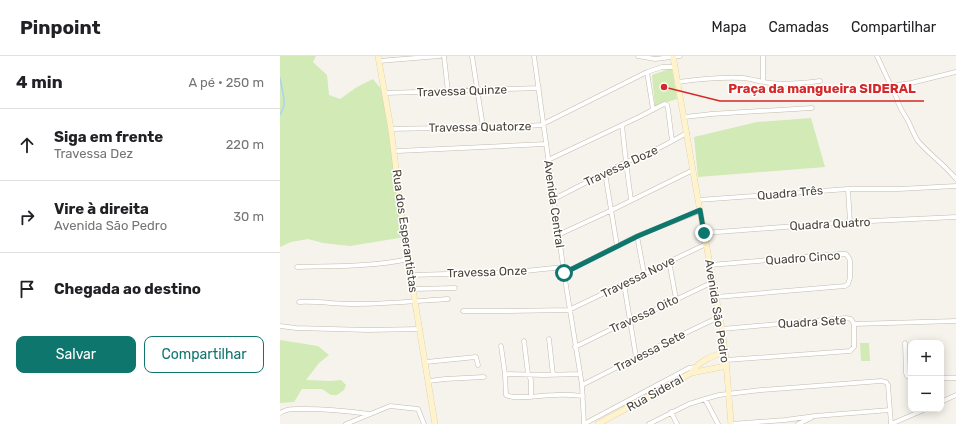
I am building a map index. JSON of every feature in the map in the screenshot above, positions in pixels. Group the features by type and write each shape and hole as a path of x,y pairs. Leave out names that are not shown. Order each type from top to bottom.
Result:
{"main road":[{"name":"Avenida São Pedro","path":"676,56 675,67 722,329 731,424"},
{"name":"Rua dos Esperantistas","path":"378,58 391,129 404,237 426,362 435,424"},
{"name":"Rua Sideral","path":"691,373 695,366 709,357 725,352"},
{"name":"Rua Sideral","path":"598,424 691,373 726,363"}],"street":[{"path":"378,58 440,56"},
{"path":"444,56 448,92"},
{"path":"472,56 483,127"},
{"name":"Avenida Central","path":"534,56 558,235 582,385 584,424"},
{"path":"638,56 655,59 676,56"},
{"path":"763,56 763,82"},
{"path":"877,56 899,107 907,119 912,131 925,148 949,170 956,179"},
{"path":"655,59 656,68"},
{"name":"Travessa Quatorze","path":"391,129 538,125 656,68 675,67"},
{"path":"647,72 653,110"},
{"path":"891,86 911,83 956,72"},
{"path":"678,82 720,78 750,79 775,84 820,81"},
{"name":"Travessa Quinze","path":"385,93 539,88"},
{"path":"548,160 664,104 667,105 672,141"},
{"path":"684,116 812,108"},
{"path":"622,125 631,200"},
{"name":"Travessa Doze","path":"554,199 626,162 672,141 687,132"},
{"path":"398,151 546,144"},
{"path":"558,235 693,170"},
{"path":"605,173 617,246"},
{"name":"Quadra Três","path":"698,200 848,189 899,189 956,186"},
{"path":"848,189 850,222"},
{"path":"564,273 638,236 700,210"},
{"name":"Quadra Quatro","path":"704,233 850,222 956,217"},
{"path":"638,236 644,273"},
{"name":"Travessa Nove","path":"569,310 706,244"},
{"name":"Quadro Cinco","path":"710,265 840,254 846,254 850,262 850,278 848,284 845,286 716,297"},
{"path":"296,267 363,266 409,260"},
{"path":"669,261 676,299"},
{"name":"Travessa Onze","path":"411,275 516,272 563,267"},
{"name":"Travessa Oito","path":"575,347 713,282"},
{"path":"624,284 636,357"},
{"path":"413,289 455,288"},
{"path":"299,302 359,304 415,302 448,298"},
{"path":"464,311 569,310"},
{"name":"Travessa Sete","path":"582,385 719,317"},
{"name":"Quadra Sete","path":"722,329 846,318 851,319 854,324 854,347 850,351 726,363"},
{"path":"854,324 956,321"},
{"path":"280,326 296,328 368,330 420,329"},
{"path":"549,339 553,375"},
{"path":"524,341 528,374 531,380 531,396"},
{"path":"905,343 906,374 908,376"},
{"path":"501,346 507,396 583,396"},
{"path":"426,362 476,357 478,365"},
{"path":"584,424 695,366"},
{"path":"505,374 580,374"},
{"path":"429,381 484,376"},
{"path":"944,378 956,378"},
{"path":"649,424 690,404 728,394 881,380 888,383 891,424 918,412"},
{"path":"944,400 956,396"},
{"path":"705,399 718,424"},
{"path":"346,424 390,406 418,409 424,424"},
{"path":"280,413 288,409 327,409 369,414"},
{"path":"731,424 890,410"},
{"path":"671,412 677,424"},
{"path":"798,424 815,416"}],"green space":[{"path":"280,56 316,56 313,62 327,75 329,95 340,99 357,87 373,79 382,90 405,237 350,246 323,243 308,239 291,242 280,247"},
{"path":"672,68 677,99 655,106 652,75"},
{"path":"811,118 825,167 698,177 694,137 757,122"},
{"path":"280,340 318,346 329,355 319,363 306,380 341,380 346,385 344,390 337,395 331,395 322,389 302,389 294,402 280,403"},
{"path":"860,343 869,343 870,361 861,361"}],"waterway":[{"path":"280,78 284,99 284,106 280,115"}],"place":[{"name":"Praça da mangueira SIDERAL","path":"664,87"}],"route":[{"path":"564,273 638,236 700,210 704,233"}]}
